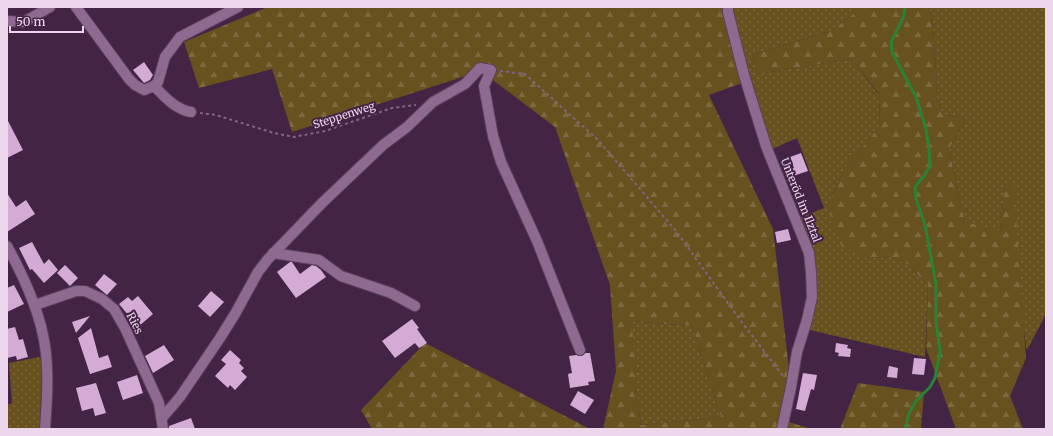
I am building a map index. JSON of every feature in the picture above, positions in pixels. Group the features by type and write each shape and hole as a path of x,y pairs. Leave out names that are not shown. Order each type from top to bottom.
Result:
{"street":[{"path":"7,21 24,22 50,7"},
{"path":"76,7 129,79 135,86 144,90 154,86 158,82 164,57 180,37 238,7"},
{"name":"Unteröd im Ilztal","path":"728,7 744,75 766,146 809,253 812,298 797,352 782,429"},
{"path":"162,418 180,397 220,338 258,272 273,252 383,145 407,127 434,102 465,84 480,68 491,70 484,86 493,136 501,162 537,241 580,350"},
{"path":"154,86 181,110 191,112"},
{"path":"7,246 35,305 44,338 47,369 45,429"},
{"path":"273,252 319,260 341,276 391,293 415,306"},
{"name":"Ries","path":"35,305 76,291 85,291 102,299 114,309 125,328 159,403 163,429"}],"path":[{"path":"491,70 525,74 598,140 676,230 741,321 791,387"},
{"name":"Steppenweg","path":"191,112 216,116 274,133 294,137 325,132 392,108 434,102"}],"green space":[{"path":"268,7 725,7 742,83 709,95 773,229 791,387 794,389 789,422 811,429 603,429 616,371 610,285 555,127 481,71 292,132 272,69 199,88 184,42","holes":["630,321 692,326 721,417 641,425 637,397 634,340"]},
{"path":"728,7 858,7 858,10 833,30 752,55 758,74 852,59 879,95 880,126 844,169 829,203 866,258 892,257 909,265 928,285 925,357 810,330 807,320 811,272 797,219 824,208 797,138 770,150"},
{"path":"858,7 929,7 933,28 938,99 942,114 966,119 949,149 965,222 1000,230 1005,182 1014,185 1026,358 1010,396 1023,429 956,429 926,348 928,285 909,265 892,257 866,258 842,247 832,223 829,203 844,169 880,126 879,94 852,59 758,74 752,55 833,30 858,10"},
{"path":"929,7 1046,7 1046,314 1027,350 1005,183 1000,231 965,222 949,149 966,119 942,114 938,99 933,28"},
{"path":"630,321 692,326 721,417 641,425"},
{"path":"425,343 590,429 372,429 361,410"},
{"path":"39,357 42,362 40,429 7,429 7,405 12,403 9,363"},
{"path":"858,383 924,392 921,429 840,429"}],"building":[{"path":"144,62 153,75 150,80 144,83 133,70"},
{"path":"7,119 23,150 7,158"},
{"path":"801,153 808,171 793,176 790,169 794,168 790,157"},
{"path":"7,193 16,207 26,200 35,214 7,232"},
{"path":"788,229 791,240 777,243 775,232"},
{"path":"32,242 44,264 49,259 58,270 44,283 32,269 30,270 19,248"},
{"path":"292,262 300,274 312,265 321,270 326,277 296,298 277,272"},
{"path":"65,265 78,278 70,286 57,273"},
{"path":"104,274 117,284 107,295 95,285"},
{"path":"14,285 24,304 7,312 7,288"},
{"path":"211,291 224,302 210,317 198,306"},
{"path":"138,296 153,314 138,327 119,304 128,297 132,301"},
{"path":"90,316 76,333 72,322"},
{"path":"412,319 427,343 419,348 415,343 395,358 382,341"},
{"path":"15,327 19,340 23,339 28,357 17,360 16,356 7,358 7,329"},
{"path":"91,328 99,358 108,355 112,367 90,374 78,338"},
{"path":"836,343 848,345 847,348 851,349 850,357 838,356 839,353 835,352"},
{"path":"164,345 174,360 153,373 145,356"},
{"path":"230,350 241,360 239,363 244,368 241,371 247,377 235,390 230,385 228,388 215,376 226,364 221,360"},
{"path":"585,353 590,353 595,381 588,382 589,385 570,388 568,374 572,373 569,356 582,356"},
{"path":"914,358 926,359 924,375 912,374"},
{"path":"889,366 898,368 897,378 887,377"},
{"path":"803,373 817,375 814,390 811,389 805,411 796,409"},
{"path":"137,375 143,393 123,400 117,382"},
{"path":"96,383 106,413 95,416 93,408 82,411 76,388"},
{"path":"578,391 594,400 585,414 570,405"},
{"path":"191,418 195,429 169,429 169,426"}],"waterway":[{"path":"905,7 903,18 891,42 892,52 916,97 926,129 930,166 915,187 916,199 925,225 936,284 936,321 940,352 935,378 930,387 916,401 909,413 905,429"}]}
